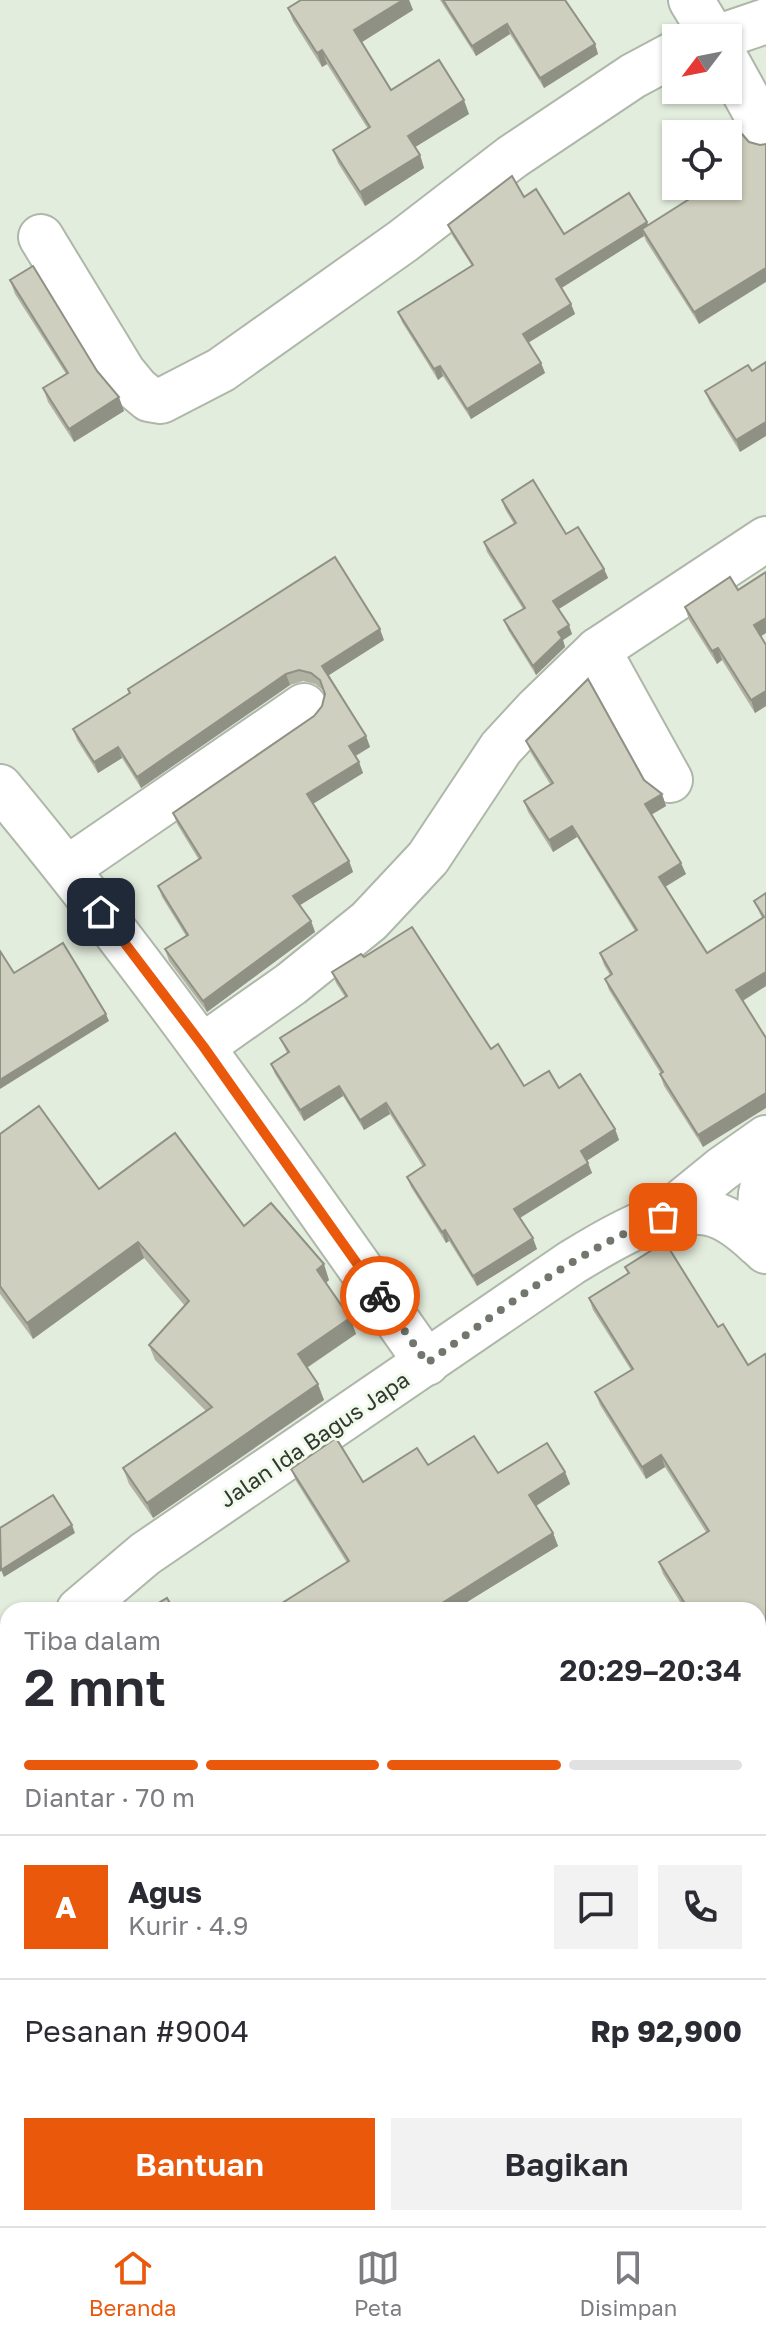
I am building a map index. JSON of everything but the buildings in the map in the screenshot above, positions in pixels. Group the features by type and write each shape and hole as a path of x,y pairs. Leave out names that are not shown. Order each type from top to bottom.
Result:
{"street":[{"path":"691,0 706,24"},
{"path":"742,29 766,21"},
{"path":"41,237 123,372 149,399 161,401 221,370 403,241 512,157 633,76 662,60"},
{"path":"742,88 766,132"},
{"path":"203,1046 291,984 369,921 428,858 501,748 598,650 766,539"},
{"path":"598,650 670,780"},
{"path":"68,868 304,706"},
{"path":"0,787 68,868 203,1046 427,1363"},
{"path":"663,1217 766,1138"},
{"path":"762,1247 761,1194 766,1172"},
{"name":"Jalan Ida Bagus Japa","path":"88,1602 145,1554 571,1263 624,1232 663,1217 694,1212 720,1216 762,1247"}],"way so far":[{"path":"380,1296 427,1363 571,1263 624,1232 663,1217"}],"route":[{"path":"101,912 203,1046 380,1296"}]}
